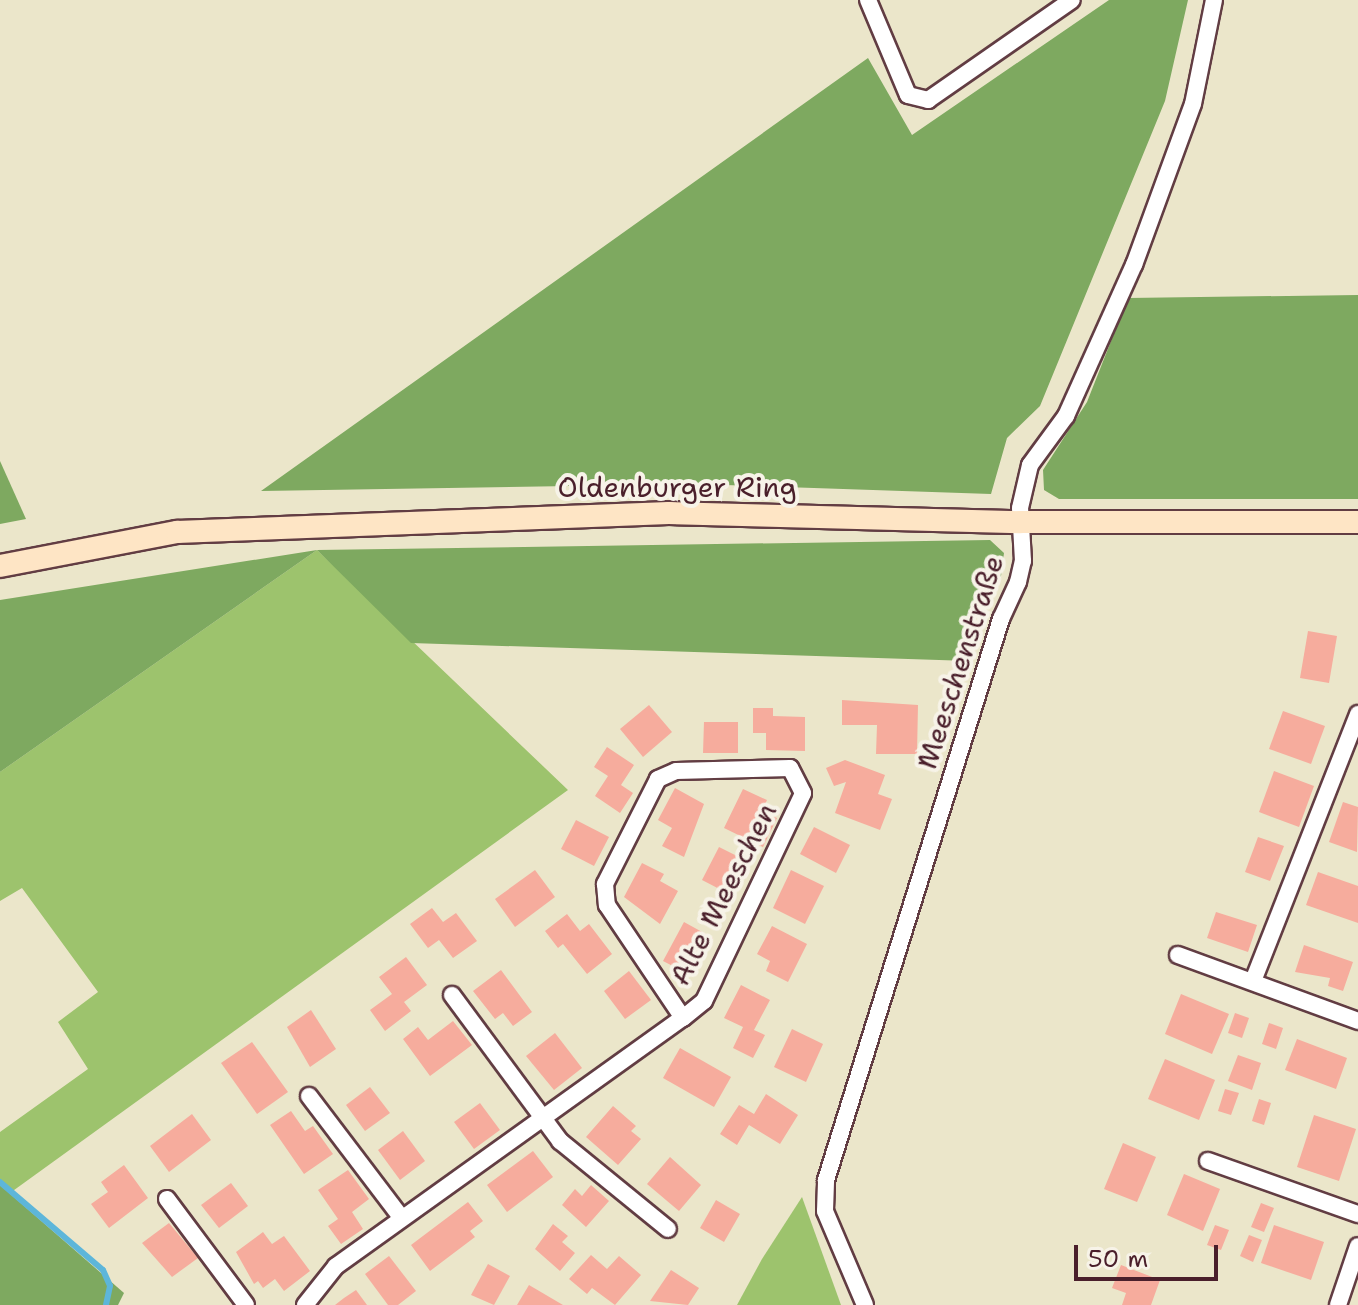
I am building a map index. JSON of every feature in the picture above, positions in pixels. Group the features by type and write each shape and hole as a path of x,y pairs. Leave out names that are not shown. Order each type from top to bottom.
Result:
{"main road":[{"name":"Oldenburger Ring","path":"0,566 177,532 669,513 1020,522 1358,522"}],"street":[{"path":"868,0 908,95 928,100 1072,0"},
{"name":"Meeschenstraße","path":"865,1305 825,1211 826,1180 1001,619 1018,582 1023,561 1020,522 1030,465 1066,416 1145,236 1193,104 1214,0"},
{"path":"1253,981 1358,714"},
{"name":"Alte Meeschen","path":"305,1305 336,1266 401,1217 543,1119 683,1018 704,1001 803,793 790,768 676,771 658,779 605,884 607,905 683,1018"},
{"path":"1178,955 1358,1021"},
{"path":"452,995 560,1141 668,1229"},
{"path":"309,1096 401,1217"},
{"path":"1208,1161 1358,1214"},
{"path":"167,1199 246,1305"},
{"path":"1338,1305 1358,1246"}],"green space":[{"path":"1109,0 1188,0 1165,101 1040,406 1007,438 991,494 694,484 261,491 868,58 912,135"},
{"path":"1358,295 1358,499 1059,499 1044,490 1043,470 1087,402 1128,298"},
{"path":"0,461 26,519 0,524"},
{"path":"990,540 1004,553 1001,576 979,603 969,632 970,661 411,643 317,550"},
{"path":"317,550 568,790 10,1193 0,1185 0,1132 88,1069 58,1022 98,992 22,888 0,901 0,772"},
{"path":"317,550 0,772 0,600"},
{"path":"0,1185 124,1293 118,1305 0,1305"},
{"path":"802,1197 841,1305 737,1305 762,1259"}],"building":[{"path":"1308,631 1337,636 1329,683 1300,678"},
{"path":"842,700 918,705 917,754 876,754 877,725 842,725"},
{"path":"649,705 672,732 643,757 620,729"},
{"path":"753,708 773,708 773,716 805,717 805,751 766,750 766,733 753,733"},
{"path":"1283,711 1325,726 1311,764 1269,749"},
{"path":"704,722 738,722 738,753 703,753"},
{"path":"607,747 634,765 621,785 633,793 620,813 595,796 608,776 594,767"},
{"path":"845,760 885,775 878,794 892,799 880,830 835,813 846,782 834,786 826,768"},
{"path":"1274,771 1314,786 1299,827 1259,812"},
{"path":"675,788 704,804 684,857 662,846 672,828 658,820"},
{"path":"743,789 767,800 762,811 777,818 763,847 724,828"},
{"path":"1343,802 1358,807 1357,852 1329,842"},
{"path":"576,820 609,837 594,866 561,849"},
{"path":"814,827 850,845 836,873 800,854"},
{"path":"1258,837 1284,846 1270,881 1245,872"},
{"path":"719,847 749,862 731,895 702,880"},
{"path":"642,863 664,874 660,881 678,891 660,924 624,897"},
{"path":"535,870 555,897 515,927 495,899"},
{"path":"791,870 824,886 805,924 773,908"},
{"path":"1318,872 1358,886 1358,923 1306,905"},
{"path":"432,908 443,922 456,913 477,941 453,958 439,940 428,948 410,924"},
{"path":"1216,912 1257,925 1248,952 1207,938"},
{"path":"567,914 580,931 589,924 612,954 587,974 563,944 558,948 545,931"},
{"path":"684,922 713,938 692,976 663,961"},
{"path":"772,926 807,944 788,982 766,971 770,961 757,954"},
{"path":"1304,945 1353,962 1343,991 1328,986 1330,978 1295,972"},
{"path":"406,957 427,985 404,1002 411,1011 385,1031 370,1010 392,994 379,977"},
{"path":"501,970 532,1012 513,1026 503,1013 495,1019 473,991"},
{"path":"629,971 651,1000 625,1019 604,991"},
{"path":"741,985 770,1000 754,1030 765,1035 753,1058 733,1048 743,1027 724,1018"},
{"path":"1181,994 1229,1014 1212,1054 1165,1034"},
{"path":"311,1010 336,1049 310,1067 287,1027"},
{"path":"1235,1013 1249,1018 1242,1038 1228,1033"},
{"path":"453,1021 472,1045 430,1076 403,1039 418,1027 428,1040"},
{"path":"1269,1023 1283,1028 1276,1049 1262,1044"},
{"path":"792,1029 823,1044 806,1082 774,1067"},
{"path":"555,1033 582,1068 554,1090 526,1056"},
{"path":"1297,1039 1347,1058 1336,1089 1285,1070"},
{"path":"252,1042 288,1092 257,1114 221,1063"},
{"path":"680,1048 731,1077 714,1107 663,1078"},
{"path":"1238,1055 1261,1063 1252,1090 1228,1081"},
{"path":"1165,1059 1215,1080 1199,1120 1148,1099"},
{"path":"370,1087 390,1113 365,1131 346,1105"},
{"path":"1225,1089 1239,1093 1231,1115 1218,1111"},
{"path":"766,1094 798,1115 780,1144 749,1125 737,1145 720,1134 739,1105 754,1114"},
{"path":"1259,1099 1271,1103 1264,1125 1252,1121"},
{"path":"480,1103 500,1130 474,1149 454,1122"},
{"path":"613,1106 636,1126 631,1131 641,1139 618,1165 586,1137"},
{"path":"291,1111 305,1131 313,1126 333,1154 304,1174 270,1125"},
{"path":"192,1114 211,1140 169,1172 150,1146"},
{"path":"1314,1115 1356,1129 1339,1181 1297,1167"},
{"path":"403,1131 425,1161 400,1180 378,1150"},
{"path":"1123,1143 1156,1157 1137,1202 1104,1189"},
{"path":"533,1151 553,1177 507,1212 487,1185"},
{"path":"670,1157 701,1185 679,1211 647,1184"},
{"path":"124,1165 148,1198 109,1228 91,1204 108,1192 101,1182"},
{"path":"348,1170 369,1199 352,1212 363,1229 341,1244 328,1226 338,1219 318,1190"},
{"path":"1184,1174 1220,1189 1203,1231 1167,1215"},
{"path":"231,1183 248,1206 219,1228 201,1205"},
{"path":"591,1185 609,1201 586,1227 562,1205 575,1189 582,1196"},
{"path":"716,1200 740,1214 724,1242 700,1228"},
{"path":"468,1202 483,1221 470,1231 475,1237 430,1271 411,1245"},
{"path":"1261,1203 1274,1208 1264,1232 1251,1227"},
{"path":"169,1223 198,1258 172,1277 142,1243"},
{"path":"553,1224 568,1236 562,1242 575,1253 560,1271 535,1249"},
{"path":"1215,1225 1229,1230 1221,1250 1207,1245"},
{"path":"1274,1225 1324,1242 1311,1280 1261,1263"},
{"path":"263,1232 272,1244 284,1236 310,1271 284,1291 275,1279 263,1288 258,1281 254,1284 236,1252"},
{"path":"1249,1235 1262,1240 1253,1262 1240,1256"},
{"path":"591,1255 607,1269 619,1256 641,1275 615,1305 592,1288 587,1294 569,1279"},
{"path":"389,1256 416,1291 398,1305 388,1305 365,1274"},
{"path":"488,1264 510,1276 494,1305 471,1295"},
{"path":"1121,1265 1160,1280 1151,1305 1122,1305 1126,1293 1112,1288"},
{"path":"671,1270 699,1288 688,1305 650,1301"},
{"path":"529,1285 563,1305 517,1305"},
{"path":"356,1290 367,1305 335,1305 344,1298"}],"waterway":[{"path":"0,1182 103,1270 110,1286 106,1305"}]}
